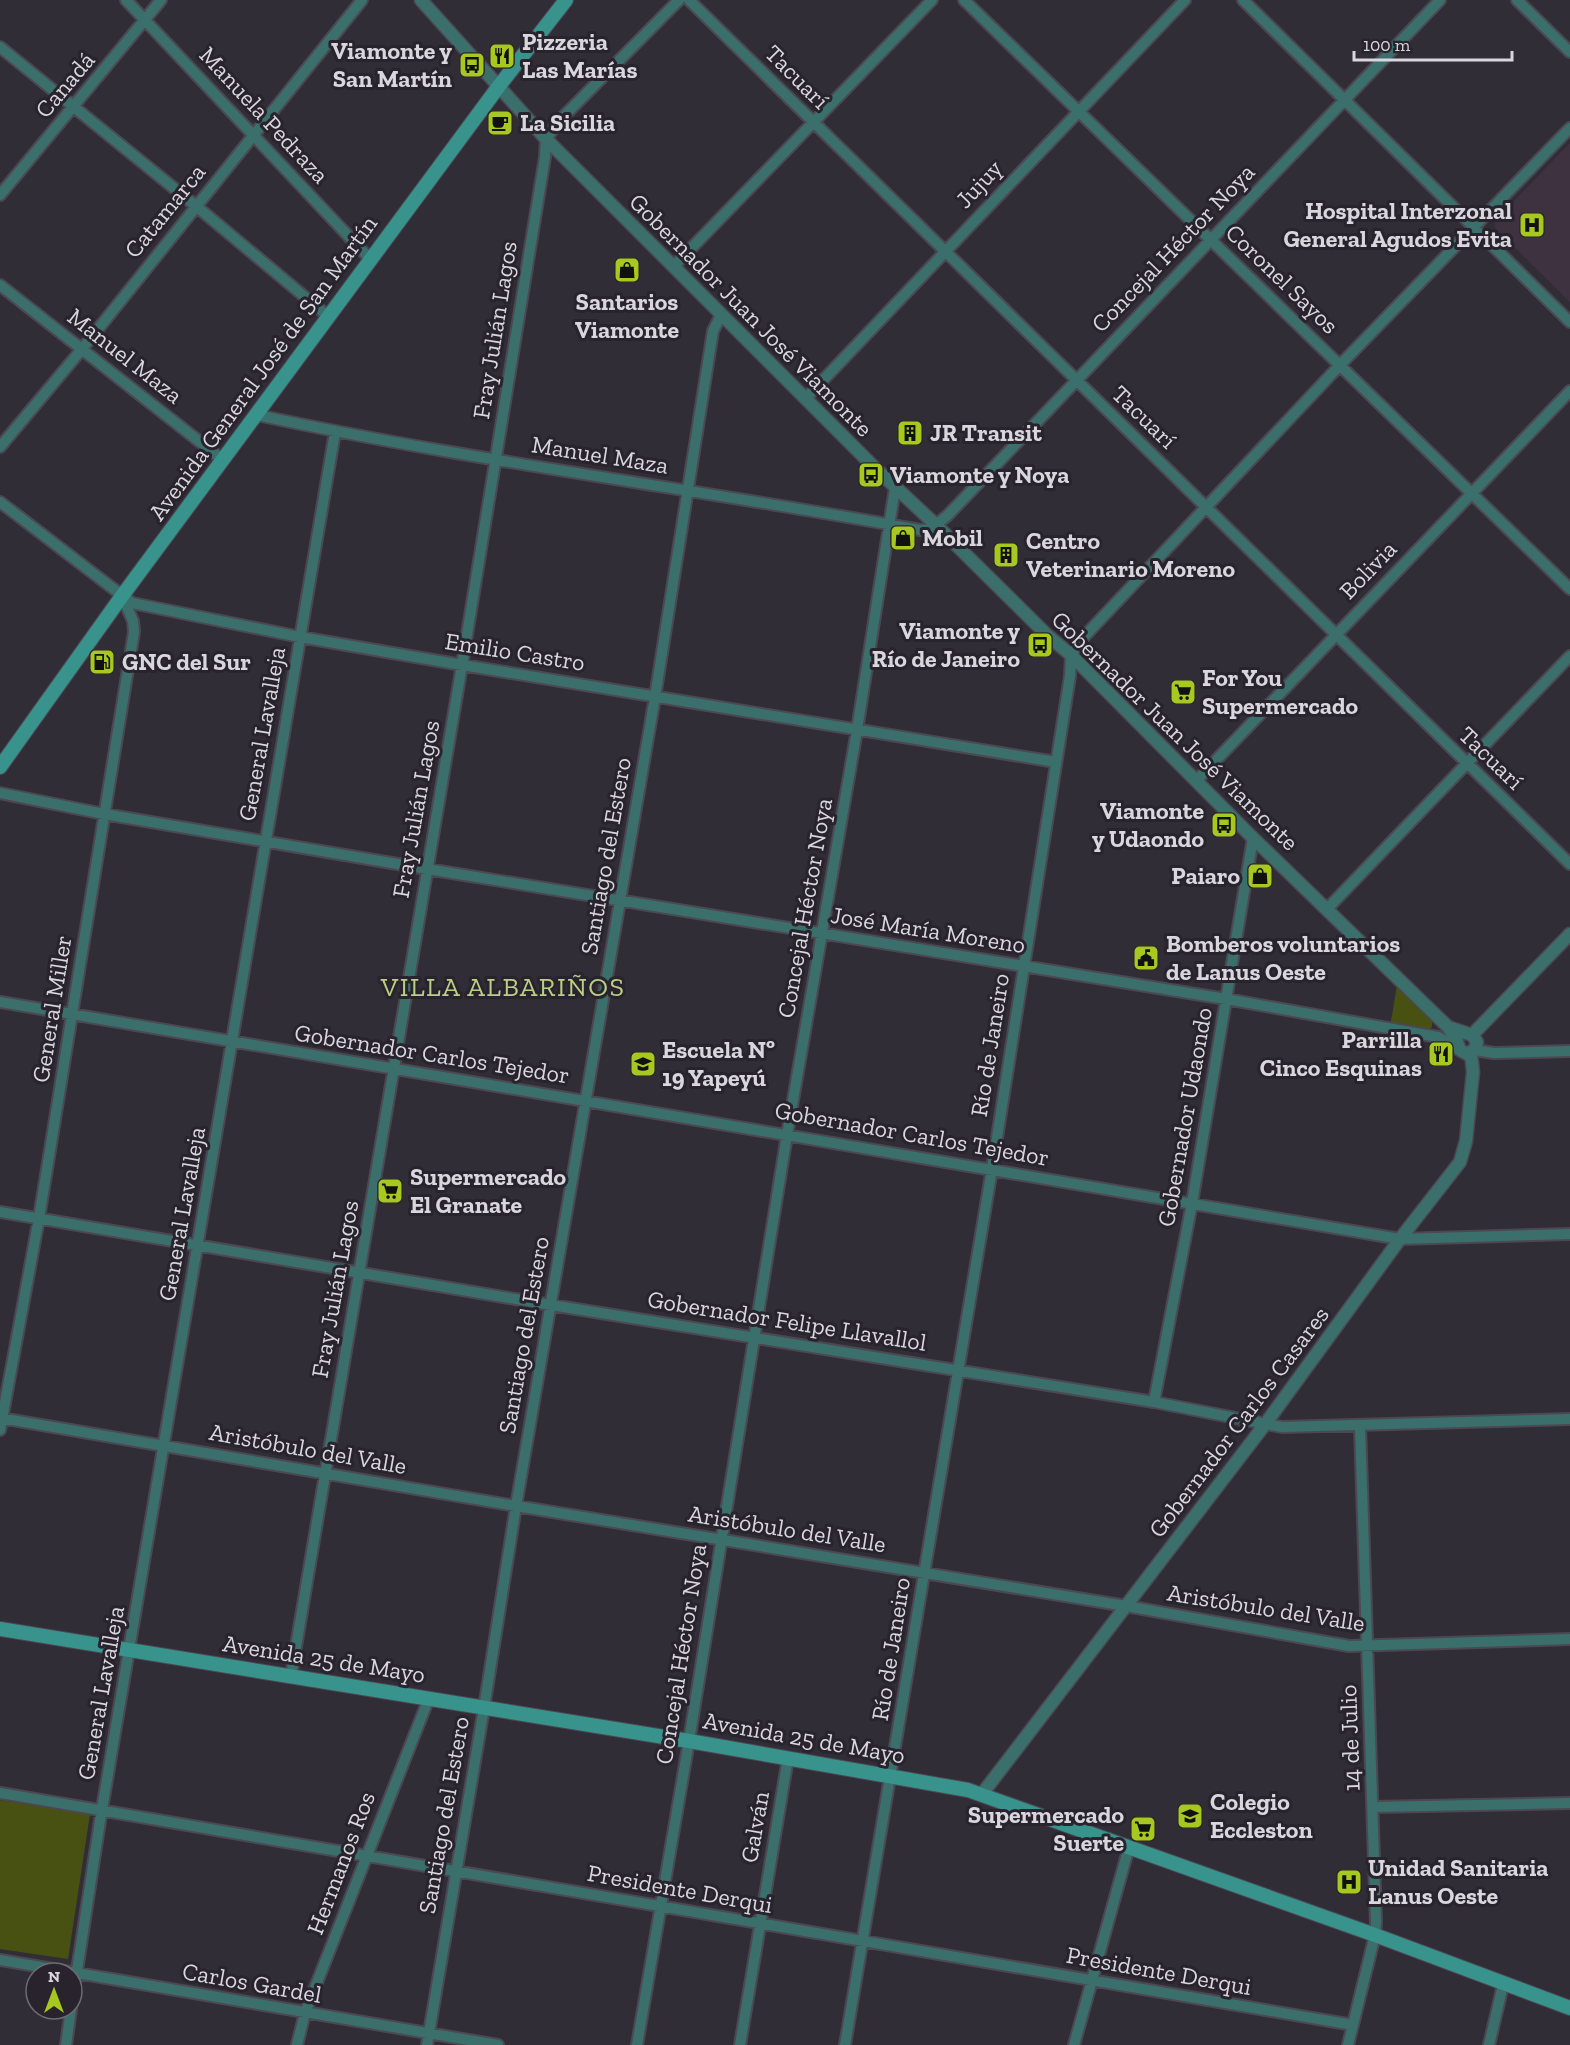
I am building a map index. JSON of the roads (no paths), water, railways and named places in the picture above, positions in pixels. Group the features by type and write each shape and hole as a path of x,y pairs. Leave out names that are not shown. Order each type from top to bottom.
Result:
{"main road":[{"name":"Avenida General José de San Martín","path":"0,767 122,596 499,86 566,0"},
{"name":"Avenida 25 de Mayo","path":"0,1629 689,1741 982,1794 1375,1935 1503,1985 1570,2008"}],"street":[{"name":"Manuela Pedraza","path":"126,0 371,260"},
{"name":"Canadá","path":"0,195 161,0"},
{"name":"Catamarca","path":"0,447 82,349 362,0"},
{"name":"Gobernador Juan José Viamonte","path":"421,0 546,139 896,488 1047,635 1071,655 1253,838 1448,1027 1457,1045"},
{"path":"546,139 560,120 679,0"},
{"name":"Tacuarí","path":"689,0 1570,864"},
{"path":"674,266 932,0"},
{"name":"Coronel Sayos","path":"964,0 1570,589"},
{"name":"Jujuy","path":"806,398 1185,0"},
{"path":"1242,0 1570,322"},
{"name":"Concejal Héctor Noya","path":"937,526 1440,0"},
{"path":"1517,0 1570,52"},
{"path":"0,47 329,317"},
{"path":"1071,655 1080,641 1205,507 1570,128"},
{"name":"Fray Julián Lagos","path":"291,1676 462,665 546,139"},
{"name":"Manuel Maza","path":"0,285 223,460"},
{"name":"Santiago del Estero","path":"427,2039 655,697 713,332 721,315"},
{"name":"Bolivia","path":"1197,780 1570,391"},
{"name":"Manuel Maza","path":"257,415 335,432 920,530 937,526"},
{"name":"General Lavalleja","path":"78,1961 335,432"},
{"name":"Concejal Héctor Noya","path":"637,2045 896,488"},
{"name":"Emilio Castro","path":"0,502 132,603 300,637 462,665 1056,762"},
{"name":"General Miller","path":"1,1422 39,1218 134,632 133,621 122,596"},
{"name":"Río de Janeiro","path":"845,2045 992,1169 1070,676 1071,655"},
{"path":"1327,909 1570,656"},
{"name":"José María Moreno","path":"0,793 104,814 426,869 1226,999 1438,1037 1457,1045"},
{"name":"Gobernador Udaondo","path":"1154,1402 1192,1203 1253,838"},
{"path":"1570,934 1470,1035 1460,1036 1457,1045 1463,1053 1473,1051 1494,1053 1570,1051"},
{"name":"Gobernador Carlos Tejedor","path":"0,1002 1400,1239 1570,1234"},
{"name":"Gobernador Juan José Viamonte","path":"1448,1027 1470,1035"},
{"path":"1470,1035 1477,1042 1473,1051"},
{"name":"Gobernador Carlos Casares","path":"982,1794 1266,1423 1400,1239 1460,1162 1466,1141 1473,1051"},
{"name":"Gobernador Felipe Llavallol","path":"0,1212 551,1305 959,1369 1292,1428 1570,1419"},
{"name":"Aristóbulo del Valle","path":"1,1422 165,1446 1126,1606 1349,1646 1570,1639"},
{"name":"14 de Julio","path":"1348,2045 1375,1935 1369,1646 1360,1426"},
{"name":"Hermanos Ros","path":"297,2045 305,2013 429,1698"},
{"name":"Galván","path":"740,2045 788,1758"},
{"name":"Presidente Derqui","path":"0,1793 1353,2025"},
{"path":"1373,1807 1570,1803"},
{"path":"1074,2045 1129,1847"},
{"name":"Carlos Gardel","path":"0,1960 24,1964"},
{"name":"Carlos Gardel","path":"84,1973 305,2013 427,2039 498,2045"},
{"path":"1489,2045 1503,1985"},
{"path":"66,2045 69,2021"}],"place":[{"name":"Pizzeria Las Marías","path":"502,56"},
{"name":"Viamonte y San Martín","path":"472,65"},
{"name":"La Sicilia","path":"500,123"},
{"name":"Hospital Interzonal General Agudos Evita","path":"1532,225"},
{"name":"Santarios Viamonte","path":"627,270"},
{"name":"JR Transit","path":"910,433"},
{"name":"Viamonte y Noya","path":"871,475"},
{"name":"Mobil","path":"903,538"},
{"name":"Centro Veterinario Moreno","path":"1006,555"},
{"name":"Viamonte y Río de Janeiro","path":"1040,645"},
{"name":"GNC del Sur","path":"102,662"},
{"name":"For You Supermercado","path":"1183,692"},
{"name":"Viamonte y Udaondo","path":"1224,825"},
{"name":"Paiaro","path":"1260,876"},
{"name":"Bomberos voluntarios de Lanus Oeste","path":"1146,958"},
{"name":"Parrilla Cinco Esquinas","path":"1441,1054"},
{"name":"Escuela Nº 19 Yapeyú","path":"643,1064"},
{"name":"Supermercado El Granate","path":"390,1191"},
{"name":"Colegio Eccleston","path":"1190,1816"},
{"name":"Supermercado Suerte","path":"1143,1829"},
{"name":"Unidad Sanitaria Lanus Oeste","path":"1349,1882"}],"district":[{"name":"VILLA ALBARIÑOS","path":"503,987"}]}
